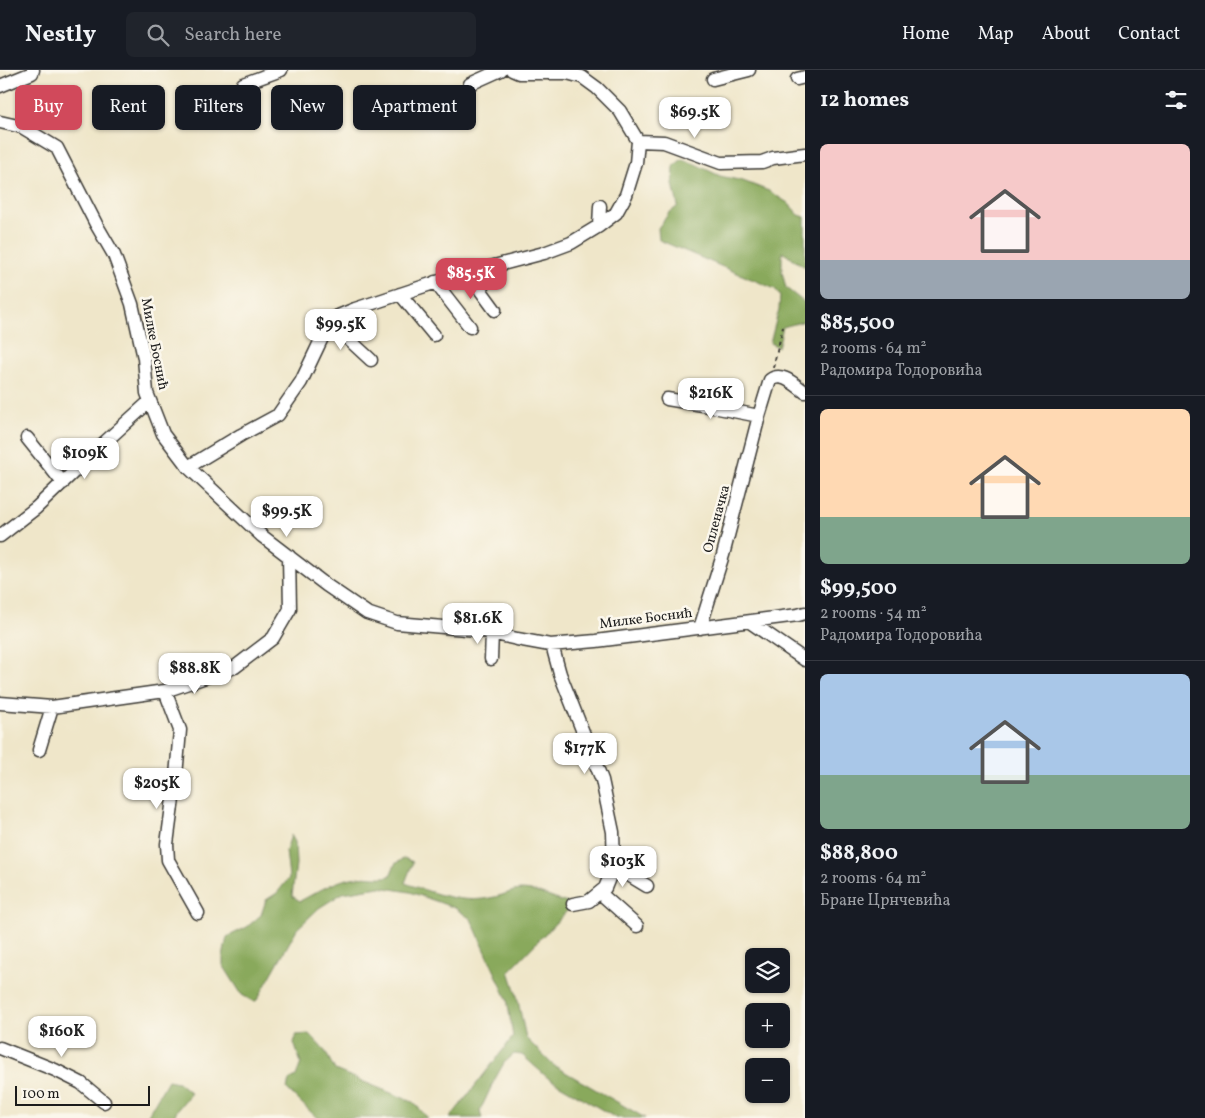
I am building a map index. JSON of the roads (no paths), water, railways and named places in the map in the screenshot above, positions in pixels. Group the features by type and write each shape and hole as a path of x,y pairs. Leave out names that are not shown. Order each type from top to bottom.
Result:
{"street":[{"path":"0,86 32,73 33,70"},
{"path":"243,84 281,70"},
{"path":"470,84 501,70"},
{"path":"188,467 278,415 301,382 332,319 355,309 435,282 544,253 571,243 616,213 626,195 636,163 638,141 620,112 597,88 582,77 567,73 519,73 512,70"},
{"path":"713,79 749,70"},
{"name":"Милке Боснић","path":"0,122 22,127 57,148 114,255 132,304 144,358 147,393 163,434 188,467 262,536 326,585 367,613 398,623 478,630 552,645 750,622 805,613"},
{"path":"638,141 664,142 721,163 762,162 773,158 805,154"},
{"path":"599,226 600,206"},
{"path":"468,273 495,310"},
{"path":"435,282 470,327"},
{"path":"400,294 434,334"},
{"path":"330,322 371,360"},
{"name":"Опленачка","path":"700,628 724,555 770,380 773,377 779,376 785,378 805,392"},
{"path":"667,399 759,416"},
{"path":"0,536 36,508 150,401"},
{"path":"27,438 63,483"},
{"path":"0,703 52,707 165,691 235,666 273,638 290,609 289,556"},
{"path":"750,622 805,660"},
{"path":"491,659 492,633"},
{"path":"552,645 560,674 602,780 613,832 614,866 605,888 589,901 573,904"},
{"path":"165,691 180,730 167,844 168,860 198,913"},
{"path":"39,750 52,707"},
{"path":"614,866 647,886"},
{"path":"600,893 638,926"},
{"path":"0,1048 48,1066 81,1083 104,1102"}]}
